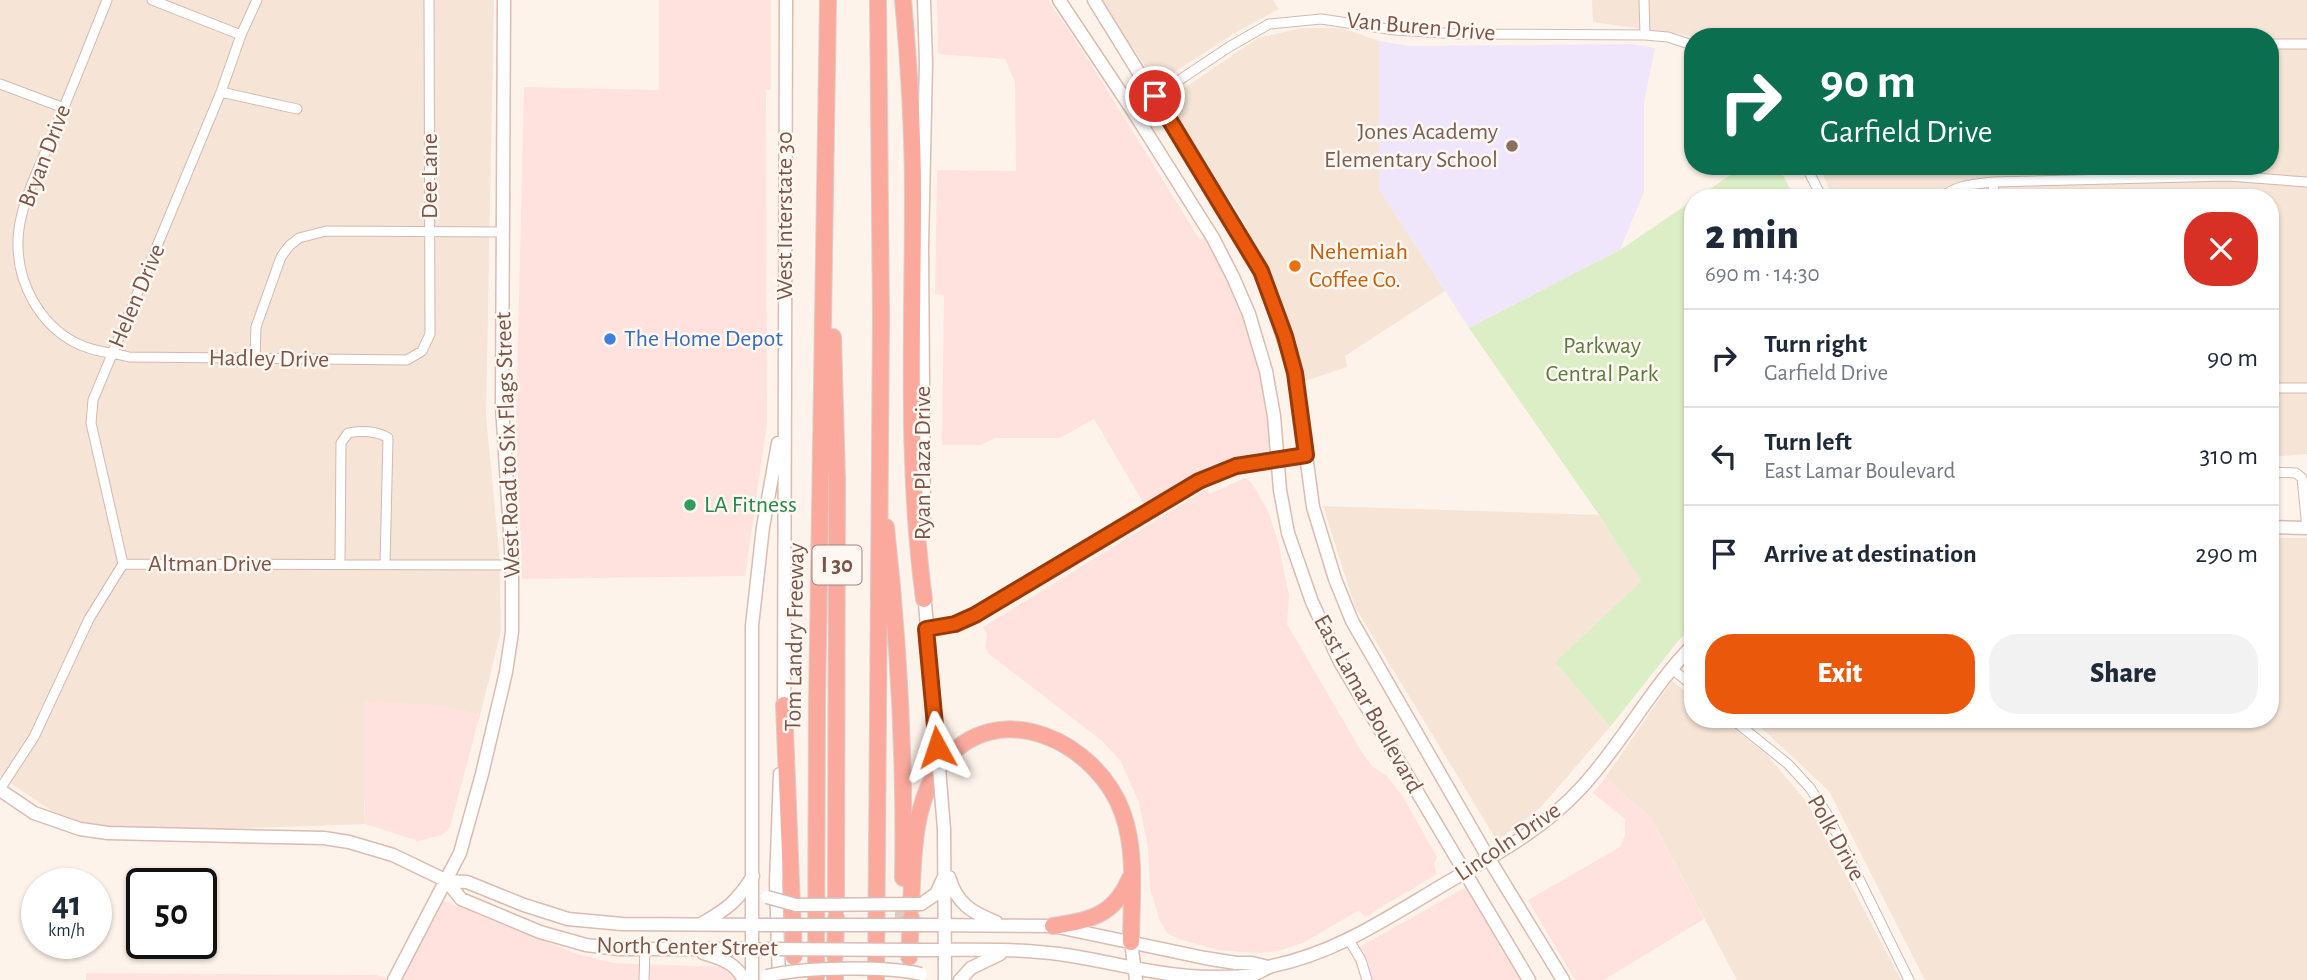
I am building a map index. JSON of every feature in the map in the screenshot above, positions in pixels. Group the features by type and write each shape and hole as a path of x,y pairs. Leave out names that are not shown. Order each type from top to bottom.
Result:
{"highway":[{"name":"Tom Landry Freeway","path":"816,980 817,718 828,0"},
{"name":"I 30","path":"876,980 881,318 878,0"},
{"path":"903,0 913,194 910,386 915,533 924,599"},
{"name":"I 30","path":"824,223 833,275 837,480 835,967"},
{"path":"880,450 900,686 912,914"},
{"path":"785,705 794,967"},
{"path":"912,968 914,865 919,822 927,791 942,764 958,748 978,736 999,730 1039,733 1070,748 1099,772 1114,792 1129,835 1131,942"},
{"path":"1053,926 1098,916 1115,904 1131,876"}],"main road":[{"name":"West Road to Six Flags Street","path":"394,980 460,853 506,672 512,632 512,565 502,405 505,0"},
{"name":"West Interstate 30","path":"770,979 778,935 776,871 785,705 783,411 786,0"},
{"name":"Ryan Plaza Drive","path":"924,0 924,599 944,829 945,980"},
{"name":"East Lamar Boulevard","path":"1059,0 1213,238 1250,314 1270,390 1288,533 1300,572 1323,628 1340,662 1529,980"},
{"name":"East Lamar Boulevard","path":"1094,0 1261,271 1285,336 1295,373 1317,524 1352,621 1489,859 1563,980"},
{"path":"752,980 752,626 763,527 783,411"},
{"path":"2279,527 2307,528"},
{"name":"Lincoln Drive","path":"944,950 1008,950 1066,955 1135,974 1177,978 1255,974 1268,967 1305,959 1349,940 1489,859 1545,821 1582,788 1684,655"},
{"name":"North Center Street","path":"0,789 34,813 80,829 108,834 324,838 349,842 393,855 447,881 467,882 533,908 579,921 766,925 912,914 945,925"},
{"path":"753,876 758,889 767,897 796,905 912,914 936,894 945,869"},
{"path":"945,869 953,890 966,908 1007,925"},
{"path":"699,925 730,908 753,876"},
{"name":"North Center Street","path":"447,881 461,899 540,932 586,946 766,949 912,968 944,950"},
{"name":"Lincoln Drive","path":"945,925 1053,926 1223,962 1252,963 1268,967"},
{"path":"1131,942 1135,974"},
{"path":"690,948 721,958 735,967 744,980"},
{"path":"960,980 982,961 1008,950"},
{"path":"770,979 799,970 912,968"}],"street":[{"name":"Bryan Drive","path":"107,0 23,212 18,242 23,281 32,300 57,329 73,342 104,354 113,353"},
{"path":"152,0 241,35"},
{"name":"Helen Drive","path":"122,564 91,423 93,400 257,0"},
{"name":"Dee Lane","path":"422,351 430,334 429,0"},
{"path":"1644,0 1645,35"},
{"name":"Van Buren Drive","path":"1133,111 1229,47 1269,24 1321,19 1395,30 1459,34 1645,35 1668,37 1684,42"},
{"path":"2279,44 2307,44"},
{"path":"0,83 64,108"},
{"path":"221,92 297,109"},
{"path":"1956,189 1993,181 2228,176 2307,182"},
{"path":"1993,181 1993,189"},
{"path":"255,359 256,327 281,257 299,238 327,231 430,234 503,232"},
{"name":"Hadley Drive","path":"113,353 129,357 407,360 422,351"},
{"path":"2279,388 2307,388"},
{"path":"340,563 341,443 348,433 362,432 381,433 388,438 385,564"},
{"path":"926,629 955,624 975,615 1199,481 1224,469 1306,455"},
{"path":"2279,472 2296,473 2302,478 2307,528"},
{"name":"Altman Drive","path":"0,789 34,737 89,620 122,564 512,565"},
{"path":"1672,669 1684,679"},
{"name":"Polk Drive","path":"1743,728 1788,764 1810,788 1827,814 1909,980"},
{"path":"1349,940 1361,960 1367,980"},
{"path":"644,980 645,949"}],"shaded area":[{"path":"0,0 494,0 486,416 499,552 501,631 480,715 436,705 364,801 365,824 108,833 52,811 0,776"},
{"path":"659,0 771,0 771,90 766,90 767,424 745,576 522,579 516,423 524,87 659,90"},
{"path":"937,0 1048,0 1200,240 1206,236 1235,292 1258,359 1269,415 1269,450 1211,465 1144,504 1094,419 1060,438 995,438 981,445 942,445 944,295 935,294 937,170 1016,171 1015,82 1005,59 938,54"},
{"path":"1101,0 1273,0 1279,9 1238,31 1162,80 1154,80"},
{"path":"1592,0 2307,0 2307,454 2279,456 2279,189 1829,189 1823,175 2279,175 2279,28 1684,28 1684,35 1593,22"},
{"path":"1301,28 1342,28 1379,41 1379,189 1445,291 1345,356 1347,367 1302,382 1287,329 1243,220 1172,111 1172,102 1177,93 1258,38"},
{"name":"Jones Academy Elementary School","path":"1379,41 1410,46 1630,44 1655,48 1644,103 1644,192 1620,250 1469,328 1379,189"},
{"path":"1245,478 1252,483 1268,511 1278,541 1289,595 1287,624 1360,749 1372,766 1386,775 1402,795 1437,857 1434,864 1437,874 1365,917 1359,910 1303,943 1279,951 1257,953 1217,950 1167,933 1160,921 1150,889 1148,848 1139,802 1120,760 1101,740 989,654 985,647 987,634 983,627 1207,489 1210,494"},
{"path":"1323,506 1599,515 1641,581 1555,662 1610,727 1541,807 1497,841 1355,607"},
{"path":"2279,538 2307,538 2307,980 1925,980 1829,791 1762,728 2279,728"},
{"path":"1672,681 1684,691 1684,728 1733,728 1767,755 1808,803 1901,980 1737,980 1651,818 1605,778"},
{"path":"365,701 436,705 480,715 450,827 442,835 418,841 365,824"},
{"path":"1605,778 1651,818 1704,919 1604,980 1575,980 1528,900 1620,847 1625,835 1625,819 1593,793"},
{"path":"1466,887 1523,980 1361,980 1349,953"},
{"path":"439,899 577,954 613,963 721,967 737,980 398,980"},
{"path":"86,973 377,975 390,980 86,980"}],"green space":[{"path":"1730,175 1783,175 1790,189 1710,189"},
{"name":"Parkway Central Park","path":"1684,206 1684,635 1610,727 1555,662 1641,581 1599,515 1469,328 1620,250"}],"tunnel":[{"path":"903,909 903,918"}],"place":[{"name":"Jones Academy Elementary School","path":"1512,146"},
{"name":"Nehemiah Coffee Co.","path":"1295,266"},
{"name":"The Home Depot","path":"610,339"},
{"name":"LA Fitness","path":"690,505"}],"route":[{"path":"937,747 926,629 964,621 1168,498 1224,469 1306,455 1295,373 1285,336 1261,271 1252,252 1155,96"}]}
